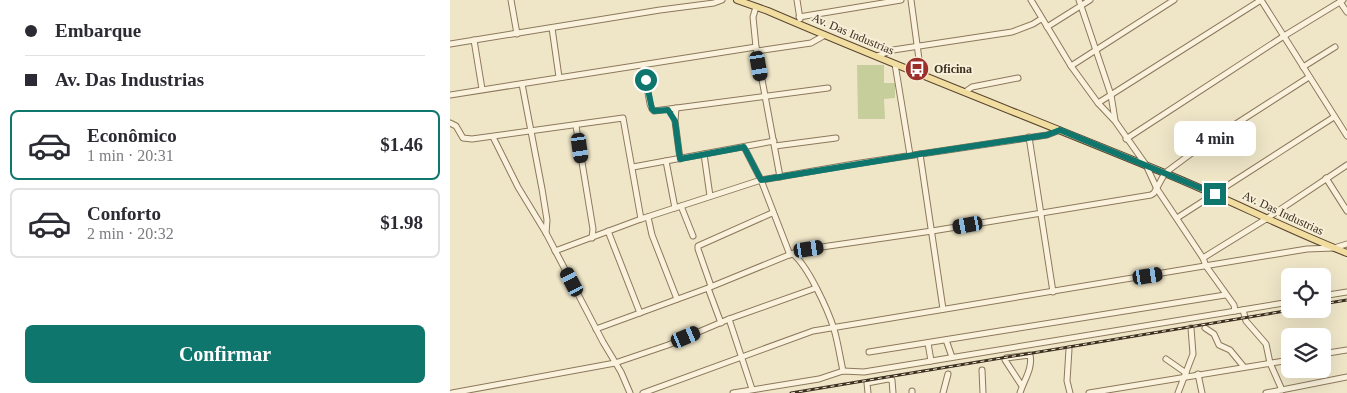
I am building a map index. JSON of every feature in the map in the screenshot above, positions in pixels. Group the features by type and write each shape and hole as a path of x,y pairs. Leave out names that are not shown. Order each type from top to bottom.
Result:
{"main road":[{"name":"Av. Das Industrias","path":"737,0 800,21 825,35 1146,165 1347,253"}],"street":[{"path":"511,0 517,34"},
{"path":"450,44 722,0"},
{"path":"797,0 800,21 900,0"},
{"path":"911,0 921,74"},
{"path":"1030,0 1071,66 1098,103 1115,121 1146,165 1157,189 1225,295 1234,305 1235,311"},
{"path":"1047,27 1080,3 1090,0"},
{"path":"1071,66 1174,0"},
{"path":"1098,103 1261,0 1347,136"},
{"path":"1126,139 1284,36 1342,1 1347,12"},
{"path":"1080,3 1111,96 1115,121"},
{"path":"756,7 753,17 756,49 780,177"},
{"path":"876,56 889,51 917,46 1012,32 1042,19"},
{"path":"552,28 559,77"},
{"path":"450,95 559,77 811,43 825,35"},
{"path":"474,40 482,89"},
{"path":"1303,67 1335,47"},
{"path":"895,64 910,155"},
{"path":"643,65 654,111 828,88"},
{"path":"596,329 710,287 801,250 932,231 1151,195 1157,189 1165,173 1200,147 1309,77"},
{"path":"965,92 975,86 1018,78"},
{"path":"522,84 547,220 546,233"},
{"path":"676,108 675,121 680,159"},
{"path":"668,110 675,121"},
{"path":"1177,218 1334,117"},
{"path":"450,123 456,126 465,139 576,126 617,118 624,119 641,219"},
{"path":"576,126 593,229 592,238"},
{"path":"555,251 641,219 761,180 1052,134 1060,130"},
{"path":"493,137 518,187 546,233 596,329 621,372 630,393"},
{"path":"1029,137 1054,292"},
{"path":"633,168 744,147 836,138"},
{"path":"744,147 761,180 772,213 792,254 800,260 816,288 833,327 843,371"},
{"path":"704,154 710,196"},
{"path":"920,154 943,309"},
{"path":"666,161 678,207 693,236"},
{"path":"1203,258 1266,219 1347,164"},
{"path":"1326,178 1347,211"},
{"path":"721,323 698,246 772,213"},
{"path":"648,217 652,235 677,299"},
{"path":"593,229 599,236"},
{"path":"608,231 640,313"},
{"path":"643,393 813,331 1307,249 1334,248 1347,244"},
{"path":"800,260 801,250"},
{"path":"452,393 615,363 816,288"},
{"path":"1331,295 1347,292"},
{"path":"869,352 1225,295"},
{"path":"733,393 819,379 843,371 864,372 1281,304"},
{"path":"1242,310 1248,324 1266,344 1270,363 1282,390"},
{"path":"729,320 752,389"},
{"path":"1178,393 1194,349 1191,328"},
{"path":"1205,328 1214,334 1219,345 1233,353 1244,367"},
{"path":"946,340 952,357"},
{"path":"928,342 931,361"},
{"path":"1069,349 1067,381 1070,393"},
{"path":"1331,353 1347,350"},
{"path":"1020,393 1030,369 1030,355 1006,358 1005,360 1022,386"},
{"path":"1166,359 1185,374"},
{"path":"1093,393 1185,374 1198,374 1281,361"},
{"path":"982,370 983,393"},
{"path":"943,393 948,374"},
{"path":"1198,374 1202,393"},
{"path":"1266,393 1347,377"},
{"path":"868,393 867,383 888,379 892,380 894,393"}],"green space":[{"path":"857,65 884,65 884,83 895,83 895,98 884,99 885,119 858,119"}],"railway":[{"path":"1331,303 1347,300"},
{"path":"791,393 1281,312"}],"place":[{"name":"Oficina","path":"917,69"}],"route":[{"path":"646,80 652,109 654,111 668,110 675,121 680,159 744,147 761,180 1047,135 1060,130 1215,194"}]}
